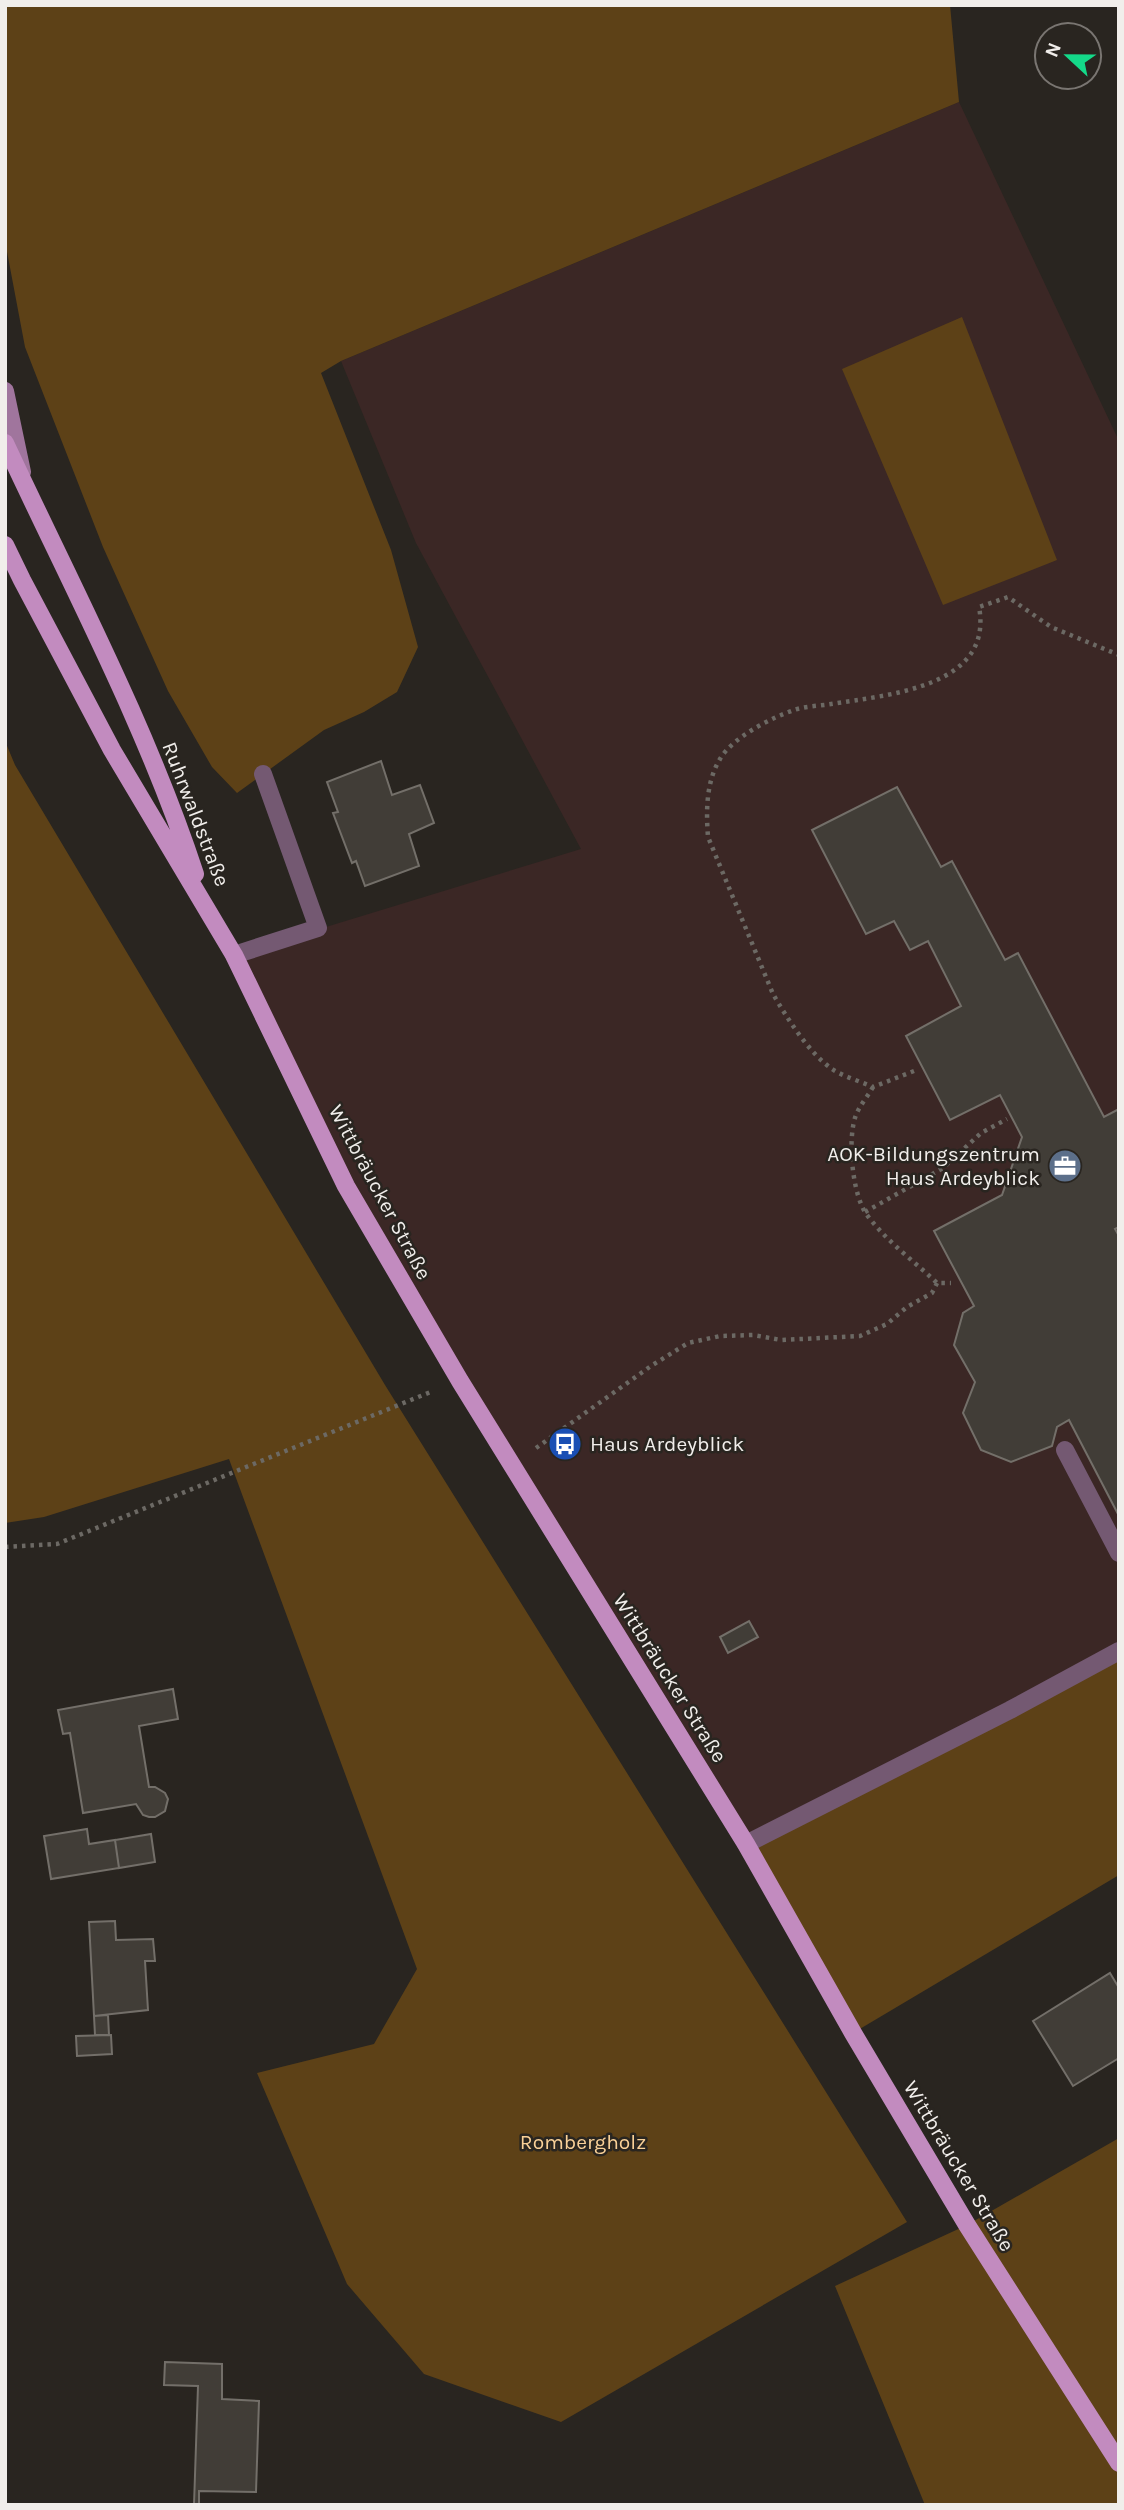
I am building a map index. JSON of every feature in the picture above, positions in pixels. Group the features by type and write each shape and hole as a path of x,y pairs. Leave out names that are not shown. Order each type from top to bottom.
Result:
{"main road":[{"path":"5,391 25,485"},
{"name":"Ruhrwaldstraße","path":"5,443 132,714 177,819 205,904"},
{"name":"Ruhrwaldstraße","path":"5,545 112,750 205,904"},
{"name":"Wittbräucker Straße","path":"205,904 234,955 346,1186 460,1381 746,1844 853,2033 954,2203 1119,2463"}],"lane":[{"path":"234,955 318,928 263,774"},
{"path":"1065,1450 1119,1553"},
{"path":"746,1844 998,1716 1119,1651"}],"path":[{"path":"873,1087 833,1069 818,1056 786,1016 773,994 708,836 706,810 711,782 721,758 741,736 795,709 908,690 940,679 959,668 979,642 982,625 979,607 1008,597 1051,627 1119,654"},
{"path":"914,1071 873,1087 856,1116 851,1152 856,1188 865,1212 890,1242 937,1283 951,1283"},
{"path":"865,1212 943,1168 981,1133 1007,1119"},
{"path":"511,1465 688,1343 720,1336 753,1335 781,1340 860,1336 887,1324 907,1307 932,1293 937,1283"},
{"path":"5,1547 57,1544 460,1381"}],"shaded area":[{"path":"959,102 1119,441 1119,1651 746,1844 346,1186 234,955 581,849 416,543 341,361"}],"green space":[{"path":"5,5 950,5 959,102 341,361 321,373 391,550 418,647 397,692 364,712 324,730 237,793 212,767 168,691 103,547 25,347 5,241"},
{"path":"962,317 1057,560 943,605 842,369"},
{"name":"Rombergholz","path":"5,741 15,765 385,1385 907,2222 561,2422 424,2374 347,2284 257,2073 374,2044 417,1969 229,1459 44,1517 5,1523"},
{"path":"1119,1651 1119,1875 853,2033 746,1844"},
{"path":"1119,2138 1119,2505 925,2505 835,2286 967,2225"}],"building":[{"path":"381,761 392,795 420,785 434,823 409,834 419,866 365,886 356,861 352,863 333,813 338,812 327,782"},
{"name":"AOK-Bildungszentrum Haus Ardeyblick","path":"897,787 941,867 952,861 1005,960 1018,953 1104,1117 1119,1109 1119,1227 1115,1229 1119,1236 1119,1516 1069,1420 1057,1427 1052,1446 1011,1462 981,1450 963,1413 975,1382 954,1345 963,1313 974,1306 934,1231 1002,1195 1022,1137 1000,1095 950,1120 906,1036 961,1006 928,941 910,950 894,921 866,934 812,830"},
{"path":"749,1621 758,1637 728,1653 720,1637"},
{"path":"173,1689 178,1719 139,1726 149,1787 155,1787 165,1793 168,1799 165,1811 155,1817 149,1817 143,1815 136,1804 83,1813 70,1733 63,1734 58,1710"},
{"path":"87,1829 89,1844 115,1840 119,1868 51,1879 44,1836"},
{"path":"151,1834 155,1862 119,1868 115,1840"},
{"path":"115,1921 116,1940 153,1939 155,1961 145,1961 148,2010 94,2016 89,1922"},
{"path":"1110,1973 1119,1988 1119,2058 1073,2086 1033,2021"},
{"path":"108,2015 109,2035 95,2035 94,2016"},
{"path":"111,2035 112,2054 77,2056 76,2036"},
{"path":"165,2362 222,2364 222,2399 259,2401 256,2492 199,2491 199,2505 194,2505 198,2386 164,2385"}],"place":[{"name":"AOK-Bildungszentrum Haus Ardeyblick","path":"1065,1166"},
{"name":"Haus Ardeyblick","path":"565,1444"}]}
